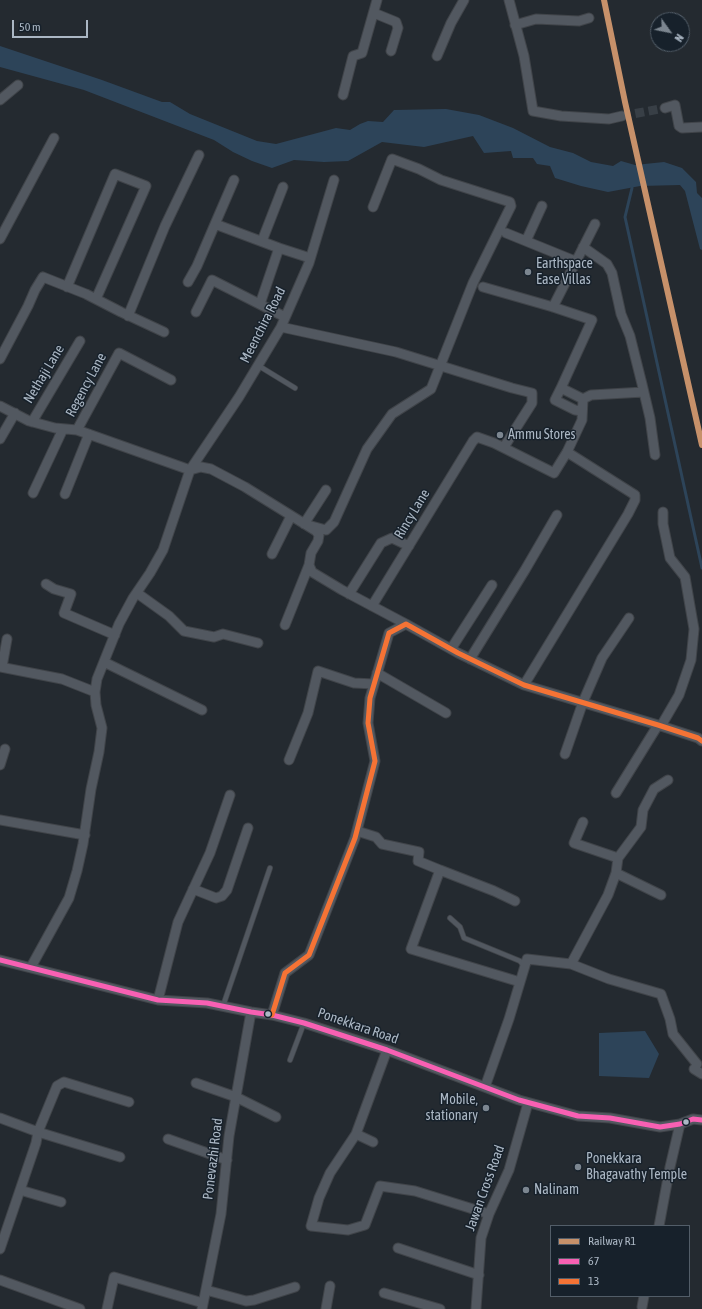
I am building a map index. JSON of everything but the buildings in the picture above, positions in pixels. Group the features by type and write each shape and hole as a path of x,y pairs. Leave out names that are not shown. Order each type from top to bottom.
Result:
{"street":[{"path":"343,95 353,56 362,53 377,0"},
{"path":"437,56 451,23 464,0"},
{"path":"509,0 524,56 533,111 561,116 609,118 622,116"},
{"path":"374,13 396,22 398,28 391,51"},
{"path":"515,26 536,19 579,21 589,18"},
{"path":"0,100 18,85"},
{"path":"665,108 675,105 679,126 682,128 702,127"},
{"path":"0,239 54,138"},
{"path":"128,316 165,226 199,155"},
{"path":"304,524 326,530 334,522 367,449 392,414 432,389 473,283 511,206 510,202 441,180 419,169 392,159 373,207"},
{"path":"67,287 115,174 146,186 96,299"},
{"path":"188,282 197,266 234,180"},
{"name":"Meenchira Road","path":"95,692 97,679 115,635 137,593 163,550 190,470 259,366 281,327 310,258 334,180"},
{"path":"262,241 282,188"},
{"path":"526,241 542,206"},
{"path":"214,224 310,258"},
{"path":"553,307 595,224"},
{"path":"506,233 575,261"},
{"path":"583,247 608,264 612,273 644,392 650,418 655,455"},
{"path":"260,304 279,248"},
{"path":"0,359 28,306 34,290 43,277 96,299 128,316 164,332"},
{"path":"196,312 212,280 285,317"},
{"path":"483,287 592,320 555,400 575,410 582,411"},
{"path":"281,327 396,352 440,367 512,388 532,392 532,403 504,447 554,473 567,452 582,420 583,399"},
{"name":"Nethaji Lane","path":"32,422 80,341"},
{"name":"Regency Lane","path":"77,430 119,353 171,380"},
{"path":"561,388 583,399"},
{"path":"583,399 591,395 644,392"},
{"path":"0,406 32,422 55,428 77,430 190,470 201,467 211,469 245,487 316,531 319,535 318,541 311,553 309,565 285,625"},
{"path":"0,438 15,413"},
{"path":"33,493 63,429"},
{"path":"65,494 89,434"},
{"name":"Rincy Lane","path":"372,606 473,441 477,437 504,447"},
{"path":"524,685 628,514 635,500 635,495 567,452"},
{"path":"304,524 326,490"},
{"path":"616,793 679,695 691,660 694,629 685,577 670,558 663,524 663,512"},
{"path":"470,659 526,570 557,515"},
{"path":"272,554 291,516"},
{"path":"349,594 380,543 392,538 409,546"},
{"path":"309,565 312,572 349,594 470,659 524,685 698,738 702,741"},
{"path":"46,584 54,589 71,594 64,613 115,635"},
{"path":"451,649 492,585"},
{"path":"137,593 169,616 184,631 214,637 223,634 258,643"},
{"path":"565,754 583,702 602,658 629,618"},
{"path":"272,1015 285,974 309,955 357,831 375,761 368,723 370,698 389,633 406,624"},
{"path":"7,639 1,667 62,679 95,692 102,728 85,835 69,898 31,967"},
{"path":"104,662 202,710"},
{"path":"289,760 308,713 318,671 354,683 374,684"},
{"path":"377,673 446,713"},
{"path":"0,765 6,749"},
{"path":"571,964 608,895 616,873 618,858 641,827 643,810 654,789 668,780"},
{"path":"158,1000 178,922 210,853 230,795"},
{"path":"0,820 85,835"},
{"path":"583,822 574,843 618,858"},
{"path":"193,889 216,898 222,896 227,890 248,828"},
{"path":"357,831 376,837 382,844 419,852 418,861 494,891 515,901"},
{"path":"440,870 411,949 520,982"},
{"path":"616,873 660,896"},
{"name":"Ponekkara Road","path":"0,960 158,1000 207,1003 272,1015 304,1023 387,1050 528,1103 578,1116 610,1118 660,1127 680,1124 693,1119 702,1120"},
{"path":"485,1087 526,963 571,964 609,979 661,994 670,1019 672,1034 698,1069"},
{"name":"Ponevazhi Road","path":"203,1306 221,1214 229,1136 252,1012"},
{"path":"387,1050 356,1134 330,1172 319,1198 311,1226 348,1230 365,1225 380,1186 415,1191 489,1214"},
{"path":"0,1248 36,1142 38,1132 57,1086 64,1082 130,1102"},
{"path":"196,1083 236,1097 276,1117"},
{"name":"Jawan Cross Road","path":"476,1309 481,1238 489,1214 509,1170 528,1103"},
{"path":"0,1118 38,1132 120,1157"},
{"path":"659,1225 680,1124"},
{"path":"356,1134 373,1142"},
{"path":"168,1139 227,1160"},
{"path":"20,1190 61,1202"},
{"path":"398,1248 479,1275"},
{"path":"107,1309 114,1277 203,1306"},
{"path":"0,1280 80,1309"},
{"path":"326,1309 330,1286"},
{"path":"206,1290 246,1301 254,1300 295,1287"},
{"path":"384,1293 440,1309"},
{"path":"642,1307 644,1297"}],"lane":[{"path":"259,366 295,388"},
{"path":"224,1006 270,868"},
{"path":"450,918 460,927 464,938 526,963"},
{"path":"290,1060 304,1023"}],"water":[{"path":"0,46 162,102 170,102 190,114 257,141 276,144 336,128 350,130 368,121 383,122 394,110 446,109 479,115 513,128 550,147 573,153 591,162 613,166 621,161 635,165 664,162 682,168 696,182 697,193 702,198 702,250 700,249 685,191 680,185 640,186 608,192 581,186 555,178 550,166 537,164 533,158 513,158 511,151 484,153 473,136 424,147 382,142 348,161 324,162 294,160 272,168 233,152 214,140 84,90 0,67"},
{"path":"645,1031 659,1054 649,1078 599,1076 599,1033"}],"waterway":[{"path":"632,188 625,217 702,568"}],"tunnel":[{"path":"622,116 665,108"}],"rail line":[{"name":"R1","path":"604,0 625,102 702,445"}],"transit line":[{"name":"13","path":"272,1015 285,973 309,955 355,838 375,761 368,723 370,698 389,633 406,624 458,653 524,685 658,725 698,738 702,741"},
{"name":"67","path":"0,960 158,1000 207,1003 272,1015 304,1023 387,1050 519,1100 578,1116 610,1118 660,1127 680,1124 693,1119 702,1120"}],"place":[{"name":"Earthspace Ease Villas","path":"528,272"},
{"name":"Ammu Stores","path":"500,435"},
{"name":"Mobile, stationary","path":"486,1108"},
{"name":"Ponekkara Bhagavathy Temple","path":"578,1167"},
{"name":"Nalinam","path":"526,1190"}]}
